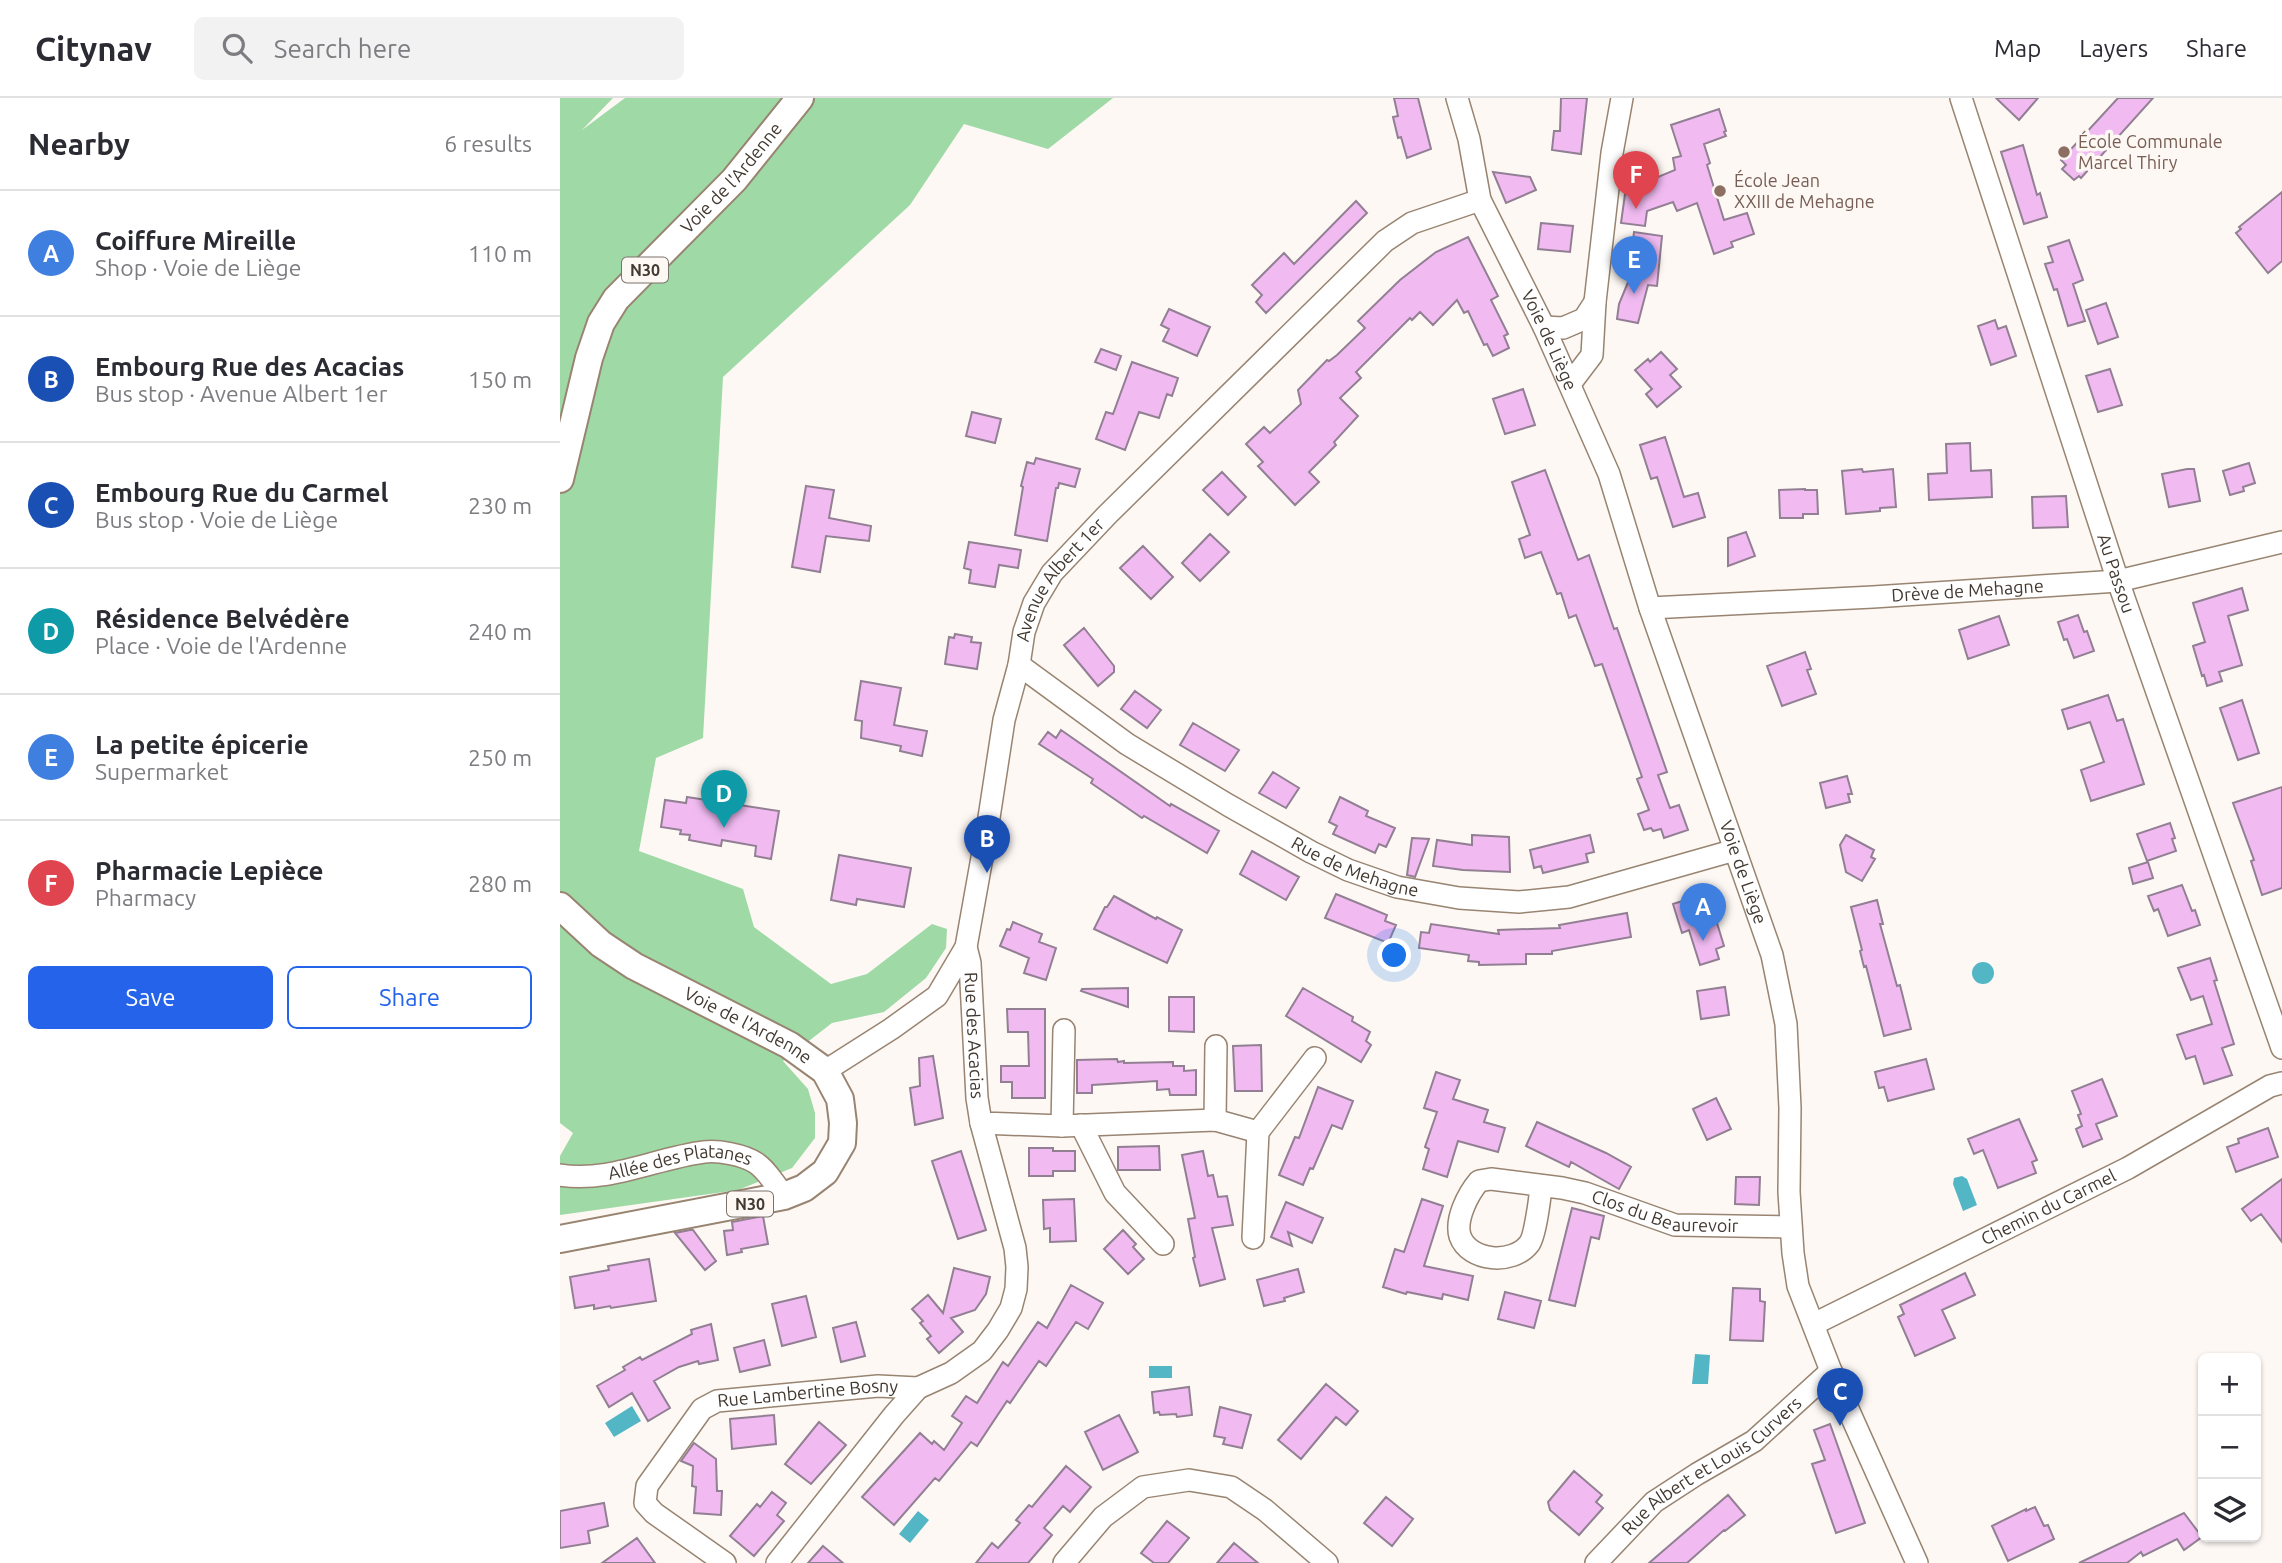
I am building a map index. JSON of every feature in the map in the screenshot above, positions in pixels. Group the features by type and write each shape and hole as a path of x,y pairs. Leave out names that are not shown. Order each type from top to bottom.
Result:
{"main road":[{"name":"Voie de l'Ardenne","path":"560,479 589,358 601,323 616,299 734,180 800,98"},
{"name":"Voie de l'Ardenne","path":"560,906 601,944 634,966 789,1045 825,1071 840,1099 843,1123 842,1143 825,1172 804,1188 784,1196 560,1239"}],"street":[{"name":"Voie de Liège","path":"1457,98 1469,139 1480,200 1544,327 1609,474 1650,608 1772,955 1786,1024 1790,1108 1789,1192 1798,1286 1831,1371 1917,1563"},
{"path":"1570,384 1592,355 1595,302 1612,153 1622,98"},
{"name":"Au Passou","path":"1961,98 2118,581 2282,1048"},
{"name":"Avenue Albert 1er","path":"825,1071 937,996 966,947 1004,720 1019,665 1024,632 1034,603 1052,573 1107,515 1385,241 1412,223 1480,200"},
{"path":"1544,327 1563,328 1584,319 1595,302"},
{"name":"Drève de Mehagne","path":"1650,608 2118,581 2282,542"},
{"name":"Rue de Mehagne","path":"1019,665 1127,744 1228,806 1348,870 1396,887 1459,898 1507,901 1569,897 1735,850"},
{"name":"Rue des Acacias","path":"966,947 970,963 981,1123 1011,1233"},
{"path":"1064,1030 1072,1125 1115,1193 1163,1244"},
{"path":"1215,1120 1216,1046"},
{"path":"1253,1238 1258,1132 1315,1058"},
{"name":"Chemin du Carmel","path":"1814,1324 2128,1168 2270,1086 2282,1083"},
{"name":"Rue des Acacias","path":"981,1123 1072,1125 1215,1120 1258,1132"},
{"name":"Allée des Platanes","path":"560,1175 572,1177 634,1169 706,1151 738,1156 757,1164 784,1196"},
{"name":"Clos du Beaurevoir","path":"1541,1186 1531,1243 1520,1252 1509,1257 1494,1258 1476,1254 1465,1246 1459,1224 1470,1192 1479,1181 1491,1179 1562,1188 1585,1193 1675,1225 1791,1227"},
{"name":"Rue Lambertine Bosny","path":"777,1563 918,1388 951,1373 982,1351 998,1330 1011,1308 1016,1289 1017,1267 1011,1233"},
{"name":"Rue Albert et Louis Curvers","path":"1596,1563 1654,1502 1754,1441 1831,1371"},
{"name":"Rue Lambertine Bosny","path":"725,1563 654,1513 645,1503 647,1486 702,1409 717,1401 878,1386 918,1388"},
{"path":"1064,1563 1103,1517 1143,1487 1189,1480 1231,1488 1265,1510 1327,1563"}],"green space":[{"path":"560,98 613,98 582,130 625,98 1113,98 1048,149 964,124 910,205 723,377 703,738 656,758 639,851 743,889 754,927 831,984 867,974 932,924 947,929 946,948 926,978 884,1012 832,1023 783,1061 808,1089 815,1113 815,1138 792,1168 738,1190 560,1215 560,1156 573,1133 560,1123"}],"water":[{"path":"1983,962 1991,965 1994,973 1991,981 1983,984 1975,981 1972,973 1975,965"},
{"path":"1962,1176 1967,1179 1977,1205 1963,1211 1953,1184 1954,1178"},
{"path":"1695,1354 1710,1355 1708,1384 1692,1384"},
{"path":"1149,1366 1172,1366 1172,1378 1149,1378"},
{"path":"632,1406 641,1421 614,1437 605,1423"},
{"path":"918,1511 929,1520 910,1543 899,1534"}],"building":[{"path":"1394,98 1418,98 1431,149 1407,158 1393,117 1398,116"},
{"path":"1561,98 1587,98 1581,154 1552,150 1554,131 1560,131"},
{"path":"1996,98 2038,98 2019,120"},
{"path":"2118,98 2153,98 2081,178 2079,176 2074,180 2062,169 2066,165 2061,160"},
{"path":"1719,109 1726,136 1704,144 1710,163 1707,165 1724,220 1747,213 1754,234 1731,242 1733,247 1714,254 1697,203 1677,211 1673,202 1647,211 1645,226 1621,223 1625,194 1654,183 1653,179 1675,170 1673,158 1681,156 1671,125"},
{"path":"2023,145 2037,195 2040,193 2047,217 2024,224 2001,152"},
{"path":"1493,172 1530,177 1536,190 1506,203"},
{"path":"2282,192 2282,261 2268,273 2236,233 2241,229 2239,227"},
{"path":"1356,201 1367,213 1266,313 1256,302 1262,295 1252,285 1284,253 1294,264"},
{"path":"1541,223 1573,226 1570,252 1538,249"},
{"path":"1634,232 1662,236 1657,286 1648,285 1638,323 1617,319 1619,304 1629,280"},
{"path":"1468,237 1498,296 1491,300 1508,334 1504,336 1509,348 1493,356 1487,344 1484,345 1468,311 1464,313 1457,300 1433,325 1420,312 1412,320 1410,318 1356,372 1361,378 1340,398 1358,416 1334,442 1336,445 1309,472 1319,482 1295,505 1258,466 1263,462 1246,444 1264,427 1270,433 1301,404 1298,390 1327,360 1337,355 1365,328 1358,321 1400,280 1436,252"},
{"path":"2069,240 2083,280 2073,284 2085,321 2068,326 2057,289 2054,290 2045,264 2053,262 2048,247"},
{"path":"2106,303 2118,337 2098,344 2086,310"},
{"path":"1169,309 1210,327 1197,356 1163,341 1169,329 1161,325"},
{"path":"1995,320 1998,329 2006,326 2016,356 1991,365 1978,326"},
{"path":"1101,349 1121,356 1116,370 1095,362"},
{"path":"1661,352 1677,369 1670,375 1681,387 1657,407 1646,394 1652,389 1635,370"},
{"path":"1132,362 1178,378 1172,396 1167,394 1159,418 1139,412 1125,450 1096,439 1106,412 1113,414"},
{"path":"2110,369 2122,405 2098,412 2086,376"},
{"path":"1523,389 1535,425 1505,434 1493,399"},
{"path":"972,412 1001,419 995,443 966,436"},
{"path":"1665,437 1684,497 1698,493 1705,517 1673,527 1657,477 1651,479 1640,445"},
{"path":"1970,443 1971,471 1991,470 1992,497 1929,500 1928,474 1947,473 1946,444"},
{"path":"1036,458 1080,469 1075,487 1059,483 1056,488 1047,541 1015,535 1027,462 1034,464"},
{"path":"2249,463 2255,483 2243,487 2244,491 2230,495 2223,471"},
{"path":"1862,469 1863,472 1893,469 1896,507 1846,514 1842,471"},
{"path":"2194,469 2200,501 2169,507 2162,474"},
{"path":"1545,470 1578,560 1589,555 1667,772 1658,775 1670,808 1679,805 1688,830 1664,838 1661,829 1644,830 1638,814 1649,810 1637,779 1642,777 1602,664 1595,666 1576,615 1569,618 1561,593 1557,594 1541,552 1525,558 1519,539 1530,535 1512,482"},
{"path":"1222,472 1246,497 1228,515 1203,490"},
{"path":"806,486 834,490 829,518 871,526 869,541 826,536 820,572 792,567"},
{"path":"1779,490 1817,490 1818,514 1803,514 1803,518 1780,518"},
{"path":"2066,496 2068,527 2033,528 2032,497"},
{"path":"1746,532 1755,556 1728,566 1728,538"},
{"path":"1210,534 1229,552 1200,581 1182,563"},
{"path":"969,542 1021,550 1018,568 999,565 995,587 969,583 971,570 964,568"},
{"path":"1143,546 1173,577 1151,599 1120,568"},
{"path":"2242,588 2248,610 2228,616 2242,665 2219,672 2222,681 2207,686 2193,646 2205,642 2193,603"},
{"path":"2078,615 2094,651 2074,658 2058,622"},
{"path":"1999,616 2009,645 1968,659 1959,630"},
{"path":"1084,628 1114,666 1114,672 1098,686 1064,645"},
{"path":"955,634 972,637 971,642 981,643 977,669 945,664 949,637 954,638"},
{"path":"1805,652 1811,669 1807,670 1816,694 1782,706 1767,666"},
{"path":"861,681 901,688 894,725 927,731 922,756 900,751 901,746 861,738 862,721 855,720"},
{"path":"1135,691 1161,710 1147,728 1121,709"},
{"path":"2108,695 2117,721 2123,719 2144,784 2091,801 2081,770 2104,762 2090,722 2068,729 2062,710"},
{"path":"2242,700 2259,753 2238,760 2220,708"},
{"path":"1193,723 1239,750 1225,771 1180,745"},
{"path":"1061,730 1170,806 1171,804 1219,831 1207,853 1144,816 1142,818 1091,783 1093,779 1039,744 1048,732 1056,738"},
{"path":"1273,772 1299,788 1286,808 1259,793"},
{"path":"1847,776 1852,794 1848,794 1850,802 1826,808 1820,783"},
{"path":"2282,787 2282,888 2262,895 2251,861 2254,860 2233,803"},
{"path":"687,797 779,811 771,859 755,856 756,846 722,840 721,846 689,840 690,835 680,834 681,830 661,827 665,800 686,803"},
{"path":"1340,797 1368,811 1366,816 1395,828 1386,847 1379,844 1375,853 1333,834 1337,826 1329,822"},
{"path":"2170,823 2176,851 2147,861 2137,834"},
{"path":"1472,835 1509,837 1510,872 1433,866 1437,840 1472,845"},
{"path":"1590,835 1594,852 1586,854 1588,862 1543,873 1541,866 1534,868 1530,850"},
{"path":"1846,835 1874,850 1871,857 1875,859 1862,881 1846,872 1840,845"},
{"path":"1412,838 1429,839 1415,877 1407,875"},
{"path":"1252,851 1299,877 1286,900 1240,874"},
{"path":"839,855 911,868 904,907 857,899 856,905 831,900"},
{"path":"2148,862 2153,878 2133,884 2129,868"},
{"path":"2182,885 2200,925 2168,936 2158,909 2154,911 2148,896"},
{"path":"1336,894 1387,915 1385,921 1396,925 1388,943 1325,918"},
{"path":"1114,896 1182,930 1167,963 1094,929"},
{"path":"1695,897 1696,901 1709,897 1724,946 1716,949 1719,959 1700,965 1689,930 1682,933 1673,904"},
{"path":"1877,900 1883,924 1880,924 1911,1029 1884,1036 1866,966 1864,967 1851,907"},
{"path":"1627,913 1631,937 1552,951 1552,954 1526,954 1526,964 1479,965 1479,962 1468,961 1469,955 1419,948 1421,932 1429,933 1431,924 1499,934 1498,930 1560,928 1559,925"},
{"path":"1013,922 1042,934 1039,942 1056,948 1046,980 1024,973 1029,958 1000,946"},
{"path":"2210,958 2217,980 2214,981 2234,1044 2222,1048 2232,1075 2204,1084 2195,1056 2186,1059 2177,1035 2212,1024 2203,996 2191,1000 2178,968"},
{"path":"1725,987 1729,1015 1701,1019 1697,991"},
{"path":"1128,988 1128,1007 1081,991 1082,989"},
{"path":"1303,988 1353,1017 1352,1021 1370,1032 1366,1041 1371,1045 1361,1062 1286,1016"},
{"path":"1169,997 1194,997 1194,1032 1169,1031"},
{"path":"1007,1009 1045,1009 1045,1098 1012,1098 1012,1082 1001,1082 1001,1066 1029,1066 1028,1032 1008,1032"},
{"path":"1261,1045 1262,1091 1235,1091 1233,1046"},
{"path":"933,1056 943,1118 915,1125 910,1088 920,1086 919,1058"},
{"path":"1117,1059 1118,1062 1124,1063 1173,1062 1173,1066 1184,1066 1184,1071 1196,1070 1196,1095 1170,1095 1169,1089 1157,1090 1157,1081 1092,1085 1092,1093 1077,1093 1077,1060"},
{"path":"1926,1059 1934,1089 1888,1101 1884,1087 1879,1088 1875,1072"},
{"path":"1436,1072 1460,1080 1453,1099 1488,1110 1484,1122 1505,1128 1498,1152 1458,1141 1447,1177 1423,1169 1429,1149 1425,1147 1437,1112 1424,1108"},
{"path":"2102,1079 2117,1116 2096,1124 2102,1139 2083,1147 2076,1129 2082,1126 2078,1115 2081,1114 2072,1091"},
{"path":"1318,1087 1353,1101 1342,1129 1332,1125 1303,1185 1279,1175 1295,1137 1299,1138"},
{"path":"1716,1098 1731,1129 1707,1140 1693,1109"},
{"path":"2019,1119 2037,1160 2032,1162 2036,1173 1998,1188 1983,1150 1974,1154 1968,1139"},
{"path":"1537,1122 1631,1167 1619,1189 1571,1162 1569,1167 1526,1146"},
{"path":"2268,1128 2278,1157 2236,1172 2227,1147 2239,1143 2238,1139"},
{"path":"1159,1146 1160,1170 1118,1170 1118,1147"},
{"path":"1029,1148 1075,1151 1075,1171 1053,1171 1053,1176 1029,1176"},
{"path":"961,1151 986,1230 958,1239 932,1161"},
{"path":"1203,1151 1208,1176 1213,1175 1218,1197 1227,1196 1233,1225 1212,1228 1225,1279 1200,1286 1188,1219 1195,1218 1182,1155"},
{"path":"1736,1177 1760,1177 1759,1205 1735,1204"},
{"path":"2282,1179 2282,1242 2261,1214 2251,1221 2242,1209"},
{"path":"1074,1199 1076,1241 1050,1242 1050,1228 1044,1229 1043,1200"},
{"path":"1422,1199 1443,1206 1424,1266 1473,1276 1468,1300 1443,1294 1442,1299 1407,1292 1406,1294 1383,1287 1395,1249 1404,1252"},
{"path":"1286,1202 1323,1218 1312,1243 1288,1232 1292,1246 1271,1237"},
{"path":"1572,1208 1604,1216 1599,1239 1591,1237 1575,1306 1549,1300"},
{"path":"763,1216 768,1244 741,1249 742,1252 727,1255 724,1231 733,1230 732,1222"},
{"path":"693,1230 716,1261 705,1270 675,1233"},
{"path":"1123,1230 1136,1244 1133,1247 1144,1259 1128,1274 1104,1249"},
{"path":"649,1259 656,1301 611,1308 594,1309 594,1305 575,1308 570,1277 609,1270 608,1266"},
{"path":"954,1268 990,1277 986,1294 975,1310 951,1318 963,1332 939,1353 927,1339 931,1336 920,1323 923,1321 912,1309 928,1295 943,1313"},
{"path":"1298,1269 1304,1292 1284,1298 1285,1301 1264,1306 1257,1280"},
{"path":"1965,1273 1975,1295 1942,1310 1955,1338 1915,1356 1898,1317 1904,1314 1900,1305"},
{"path":"1071,1285 1103,1303 1088,1329 1076,1322 1046,1366 1039,1361 1010,1403 1007,1401 977,1446 971,1442 939,1481 935,1478 894,1525 862,1497 920,1433 944,1450 962,1423 952,1416 966,1396 977,1403 1003,1362 1008,1366 1038,1322 1047,1328"},
{"path":"1733,1288 1760,1289 1760,1301 1765,1302 1763,1341 1730,1340"},
{"path":"1505,1292 1541,1301 1534,1328 1498,1319"},
{"path":"806,1296 816,1337 782,1346 772,1304"},
{"path":"856,1322 865,1356 841,1362 833,1328"},
{"path":"711,1324 718,1360 699,1364 698,1361 679,1367 654,1381 670,1408 648,1421 632,1393 609,1407 597,1386 625,1370 623,1367 640,1357 642,1360 692,1334 691,1330"},
{"path":"764,1340 770,1365 740,1372 734,1348"},
{"path":"1326,1384 1358,1411 1346,1425 1336,1417 1301,1459 1278,1440"},
{"path":"1189,1387 1192,1415 1177,1417 1176,1414 1154,1413 1152,1392"},
{"path":"1220,1407 1251,1415 1242,1448 1223,1444 1225,1438 1214,1436"},
{"path":"774,1415 776,1444 732,1449 730,1419"},
{"path":"1119,1415 1138,1452 1103,1470 1085,1432"},
{"path":"819,1422 846,1445 811,1484 785,1464"},
{"path":"1830,1424 1865,1523 1836,1533 1812,1464 1825,1460 1814,1430"},
{"path":"694,1443 716,1459 717,1491 722,1491 721,1515 694,1513 696,1487 692,1486 693,1466 681,1461"},
{"path":"1066,1466 1091,1487 1070,1512 1063,1506 1044,1528 1052,1535 1028,1563 976,1563 992,1543 998,1548 1020,1523 1016,1520 1029,1505 1032,1507"},
{"path":"1574,1471 1602,1495 1596,1502 1603,1508 1579,1535 1550,1510 1548,1502"},
{"path":"772,1492 786,1503 777,1515 784,1521 754,1556 730,1536 757,1504 760,1507"},
{"path":"1728,1495 1745,1515 1687,1563 1649,1563"},
{"path":"1386,1497 1413,1519 1392,1546 1364,1523"},
{"path":"604,1503 608,1526 588,1531 590,1543 560,1548 560,1511"},
{"path":"2035,1507 2054,1539 2008,1561 1992,1526"},
{"path":"2184,1513 2198,1532 2198,1540 2184,1550 2177,1539 2143,1556 2141,1552 2127,1563 2079,1563"},
{"path":"1167,1521 1189,1538 1168,1563 1154,1563 1141,1553"},
{"path":"637,1538 655,1563 602,1563"},
{"path":"1234,1543 1258,1563 1217,1563"},
{"path":"823,1546 843,1563 808,1563"}],"place":[{"name":"École Communale Marcel Thiry","path":"2064,152"},
{"name":"École Jean XXIII de Mehagne","path":"1720,191"},
{"name":"Pharmacie Lepièce","path":"1636,209"},
{"name":"La petite épicerie","path":"1634,294"},
{"name":"Résidence Belvédère","path":"724,828"},
{"name":"Embourg Rue des Acacias","path":"987,873"},
{"name":"Coiffure Mireille","path":"1703,941"},
{"name":"Embourg Rue du Carmel","path":"1840,1426"}]}
